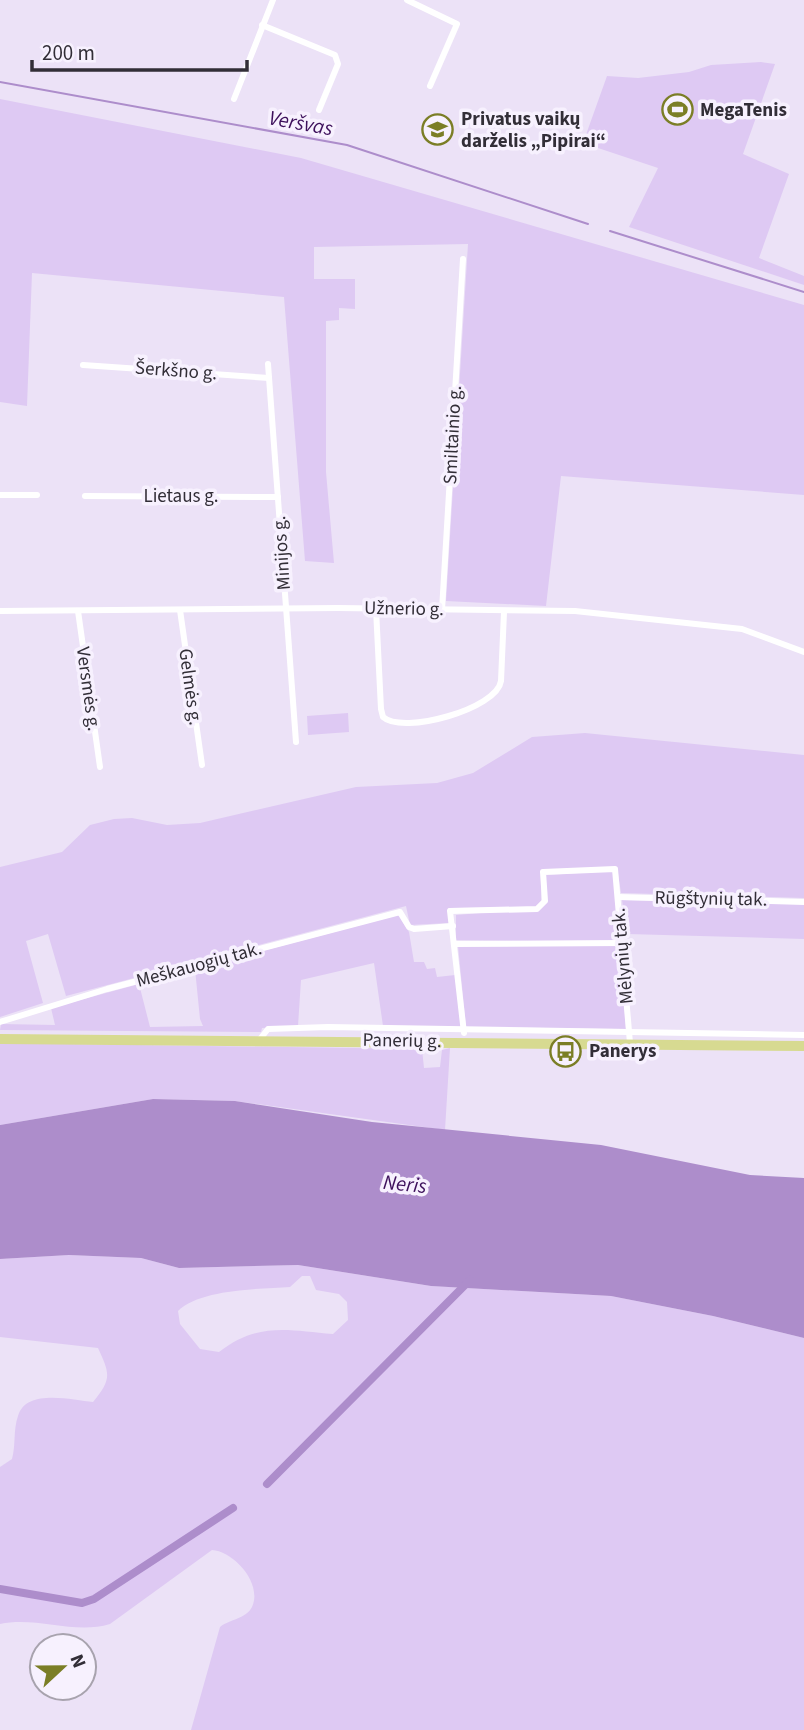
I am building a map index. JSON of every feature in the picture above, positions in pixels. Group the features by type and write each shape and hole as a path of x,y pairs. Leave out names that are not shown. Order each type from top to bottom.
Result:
{"main road":[{"name":"Panerių g.","path":"0,1039 466,1042 630,1037 804,1046"}],"street":[{"path":"234,99 274,0"},
{"path":"407,0 457,24 430,86"},
{"path":"262,25 335,55 338,64 319,110"},
{"name":"Smiltainio g.","path":"442,610 463,259"},
{"name":"Minijos g.","path":"268,364 296,742"},
{"name":"Šerkšno g.","path":"82,365 269,378"},
{"path":"0,495 37,495"},
{"name":"Lietaus g.","path":"85,496 278,497"},
{"path":"376,609 381,709 383,717 394,723 450,718 497,690 501,681 504,612"},
{"name":"Gelmės g.","path":"180,610 202,765"},
{"name":"Užnerio g.","path":"0,611 575,611 742,629 804,652"},
{"name":"Versmės g.","path":"78,611 100,767"},
{"name":"Mėlynių tak.","path":"453,926 450,911 537,909 545,901 543,872 615,869 630,1037"},
{"name":"Rūgštynių tak.","path":"618,897 804,902"},
{"name":"Meškauogių tak.","path":"0,1022 107,989 400,912 409,928 453,926"},
{"path":"453,926 466,1042"},
{"path":"455,944 622,943"},
{"path":"260,1039 268,1029 281,1028 630,1037 804,1035"}],"shaded area":[{"path":"761,62 775,64 743,154 789,174 759,258 804,276 804,285 629,227 658,168 583,143 607,76 638,78 689,72 711,65"},
{"path":"0,99 301,158 804,305 804,495 561,476 546,606 446,601 468,244 314,247 314,279 355,279 355,309 339,308 339,320 326,321 326,472 334,563 305,561 284,297 32,273 27,406 0,402"},
{"path":"348,713 349,732 308,735 307,716"},
{"path":"585,733 804,755 804,898 621,893 617,867 541,870 541,901 535,907 448,908 449,923 410,925 406,906 66,996 48,934 26,941 43,1003 0,1017 0,867 62,852 90,825 114,819 132,818 167,825 200,823 356,787 437,783 473,773 532,737"},
{"path":"613,871 620,942 456,940 456,915 542,908 546,875"},
{"path":"622,900 804,904 804,939 627,934"},
{"path":"398,915 409,932 414,962 424,962 427,969 435,968 437,977 455,975 461,1027 383,1026 374,963 301,980 298,1026 262,1028 261,1032 0,1030 1,1024 55,1025 51,1008 139,984 150,1027 203,1026 195,969"},
{"path":"620,945 626,1029 466,1027 458,946"},
{"path":"0,1043 422,1049 424,1068 440,1067 442,1050 450,1048 445,1130 235,1101 153,1099 0,1125"},
{"path":"69,1255 141,1258 179,1268 298,1265 431,1286 611,1296 713,1316 804,1338 804,1730 191,1730 220,1627 246,1614 252,1607 254,1598 250,1579 237,1562 212,1550 110,1624 83,1628 28,1622 0,1624 0,1467 12,1459 18,1416 23,1407 40,1399 62,1398 93,1402 106,1382 107,1370 98,1348 0,1337 0,1259","holes":["302,1276 310,1276 316,1290 339,1294 347,1302 348,1320 333,1334 287,1330 260,1332 233,1342 219,1352 200,1349 180,1324 178,1311 200,1298 247,1290 290,1287"]}],"water":[{"name":"Neris","path":"153,1099 235,1101 372,1122 601,1145 750,1175 804,1178 804,1338 713,1316 611,1296 431,1286 298,1265 179,1268 141,1258 69,1255 0,1259 0,1125"}],"waterway":[{"name":"Veršvas","path":"0,82 347,145 588,224"},
{"path":"610,231 804,292"},
{"path":"267,1484 470,1280"},
{"path":"0,1589 82,1603 94,1599 233,1508"}],"place":[{"name":"MegaTenis","path":"677,110"},
{"name":"Privatus vaikų darželis „Pipirai“","path":"438,130"},
{"name":"Panerys","path":"566,1051"}]}
